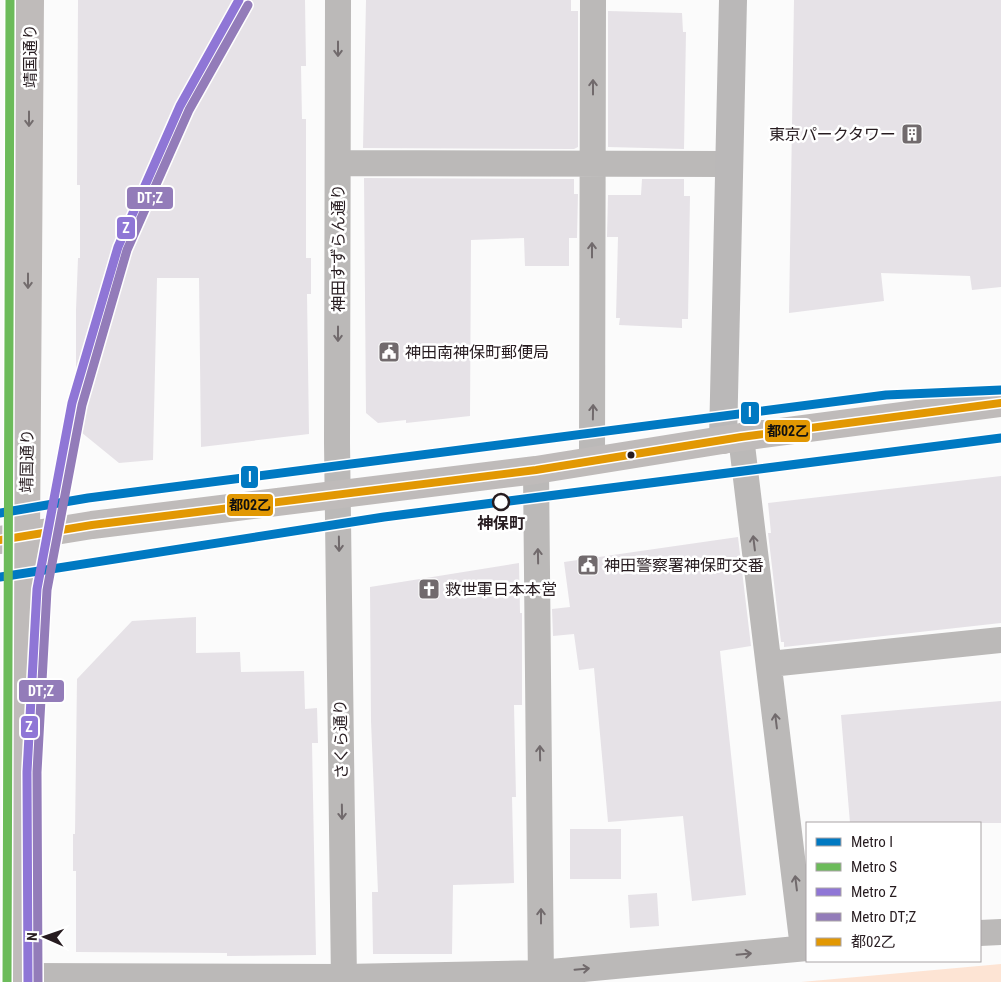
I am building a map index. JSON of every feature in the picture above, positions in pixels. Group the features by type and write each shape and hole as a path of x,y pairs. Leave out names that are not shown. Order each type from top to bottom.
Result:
{"main road":[{"name":"靖国通り","path":"26,979 13,538 30,0"},
{"path":"13,538 128,520 338,496 536,470 732,439 1001,403"}],"street":[{"name":"神田すずらん通り","path":"338,0 338,496"},
{"path":"592,461 593,0"},
{"path":"26,979 344,980 541,977 805,948 770,664 732,439 730,164 733,0"},
{"path":"338,163 730,164"},
{"path":"536,470 541,977"},
{"name":"さくら通り","path":"338,496 344,980"},
{"path":"770,664 1001,640"},
{"path":"981,933 1001,932"}],"shaded area":[{"path":"1001,964 1001,982 801,982"}],"building":[{"path":"78,0 305,0 306,66 301,66 302,119 306,119 306,258 311,258 311,294 307,294 309,434 201,447 199,278 157,278 153,460 119,463 76,428 76,310 78,258 80,258 80,185 77,185"},
{"path":"366,0 571,0 571,11 578,11 578,147 574,149 363,148"},
{"name":"東京パークタワー","path":"794,0 1001,0 1001,287 972,290 970,276 881,273 884,301 789,313"},
{"path":"608,11 682,13 683,32 686,32 684,149 608,147"},
{"path":"364,178 574,179 574,194 578,194 577,238 569,238 569,266 525,266 524,238 471,240 470,416 406,423 406,420 378,423 366,413"},
{"path":"642,179 684,179 684,196 690,196 688,319 682,319 682,328 619,325 620,318 616,318 618,237 607,237 608,195 641,195"},
{"path":"1001,476 1001,623 784,647 784,642 781,642 768,533 771,533 768,503"},
{"path":"738,537 751,646 720,651 746,895 692,901 683,816 608,822 594,668 579,670 574,634 553,636 552,609 570,607 564,562"},
{"path":"519,563 520,613 522,613 522,705 514,705 516,797 512,797 514,883 453,885 452,954 373,954 372,892 378,892 371,721 370,587"},
{"path":"196,617 196,653 240,652 241,672 304,671 305,709 317,708 318,743 312,743 316,955 227,956 227,953 76,952 76,871 73,871 73,834 75,834 77,679 132,621"},
{"path":"1001,701 1001,823 850,822 841,715"},
{"path":"570,829 621,829 621,879 570,879"},
{"path":"657,893 659,926 630,928 628,895"}],"metro line":[{"name":"S","path":"7,982 10,0"},
{"name":"Z","path":"28,982 27,772 37,589 72,403 118,247 180,106 239,0"},
{"name":"DT;Z","path":"38,982 37,772 47,590 82,405 127,250 189,110 248,5"},
{"name":"I","path":"0,513 88,498 886,395 1001,390"},
{"name":"I","path":"0,577 384,517 1001,438"}],"transit line":[{"name":"都02乙","path":"0,540 92,525 536,470 741,437 1001,403"}],"place":[{"name":"東京パークタワー","path":"912,134"},
{"name":"神田南神保町郵便局","path":"389,352"},
{"name":"神保町","path":"501,502"},
{"name":"神田警察署神保町交番","path":"588,565"},
{"name":"救世軍日本本営","path":"429,589"}]}
